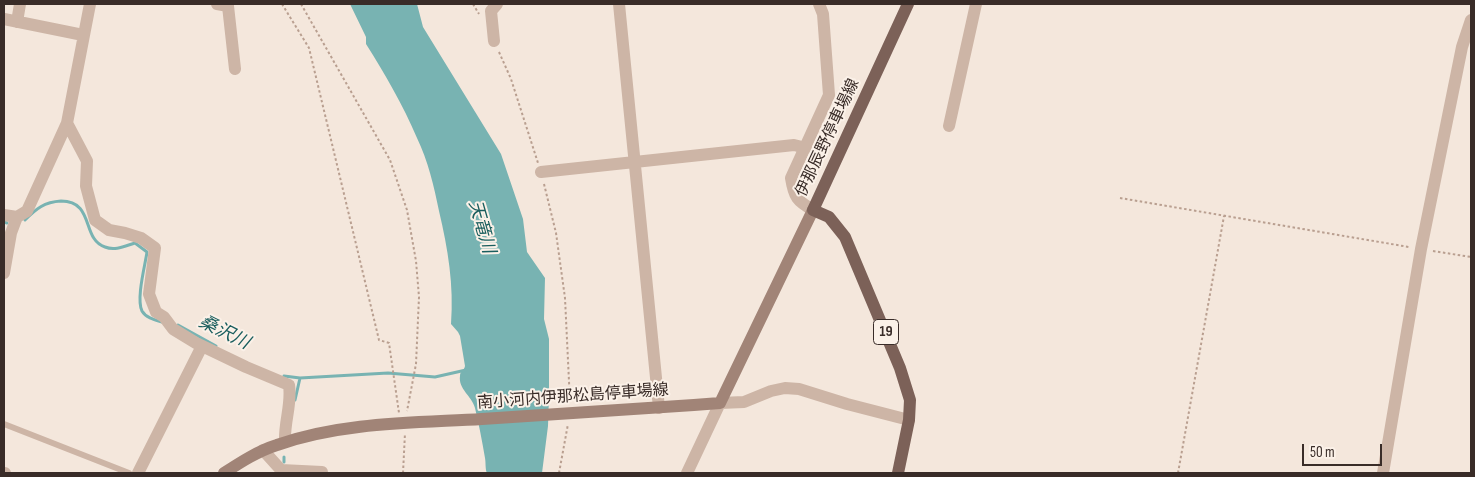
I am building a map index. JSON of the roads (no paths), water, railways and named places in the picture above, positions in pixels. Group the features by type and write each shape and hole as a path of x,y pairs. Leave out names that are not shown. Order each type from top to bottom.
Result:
{"main road":[{"name":"伊那辰野停車場線","path":"898,473 909,420 910,400 900,368 845,238 829,217 813,210 908,4"},
{"path":"720,403 813,210"},
{"name":"南小河内伊那松島停車場線","path":"224,473 263,450 285,442 334,431 407,423 720,403"}],"street":[{"path":"17,22 20,4"},
{"path":"4,273 11,233 10,216 27,211 67,123 90,4"},
{"path":"217,4 228,6 235,69"},
{"path":"494,40 491,11 497,4"},
{"path":"619,4 659,408"},
{"path":"813,210 799,202 793,191 791,178 828,95 823,14 819,4"},
{"path":"949,126 976,4"},
{"path":"4,20 83,35"},
{"path":"1383,473 1421,249 1462,47 1471,20"},
{"path":"67,123 87,162 86,186 95,220 109,230 141,238 154,248 149,294 156,312 164,317 173,328 202,346 246,367 289,384 291,396 284,430 285,442"},
{"path":"541,172 794,145 806,148"},
{"path":"138,473 202,346"},
{"path":"687,473 720,403 744,402 771,391 785,388 799,389 909,420"},
{"path":"263,450 281,470 322,473"}],"lane":[{"path":"4,424 129,473"}],"water":[{"name":"天竜川","path":"350,4 417,4 423,27 501,154 523,219 527,252 545,278 544,319 549,339 549,395 548,426 542,473 487,473 475,408 460,381 460,374 465,366 460,336 451,324 452,295 448,253 430,174 412,126 366,44 366,37"}],"waterway":[{"name":"桑沢川","path":"25,220 37,209 45,205 61,201 72,203 84,213 93,236 98,243 112,248 120,248 135,243 147,252 140,291 140,306 148,317 162,322"},
{"name":"桑沢川","path":"178,325 216,346"},
{"name":"桑沢川","path":"284,376 300,378 388,373 435,377 466,370"},
{"path":"295,400 300,378"},
{"path":"284,457 284,462"}]}
